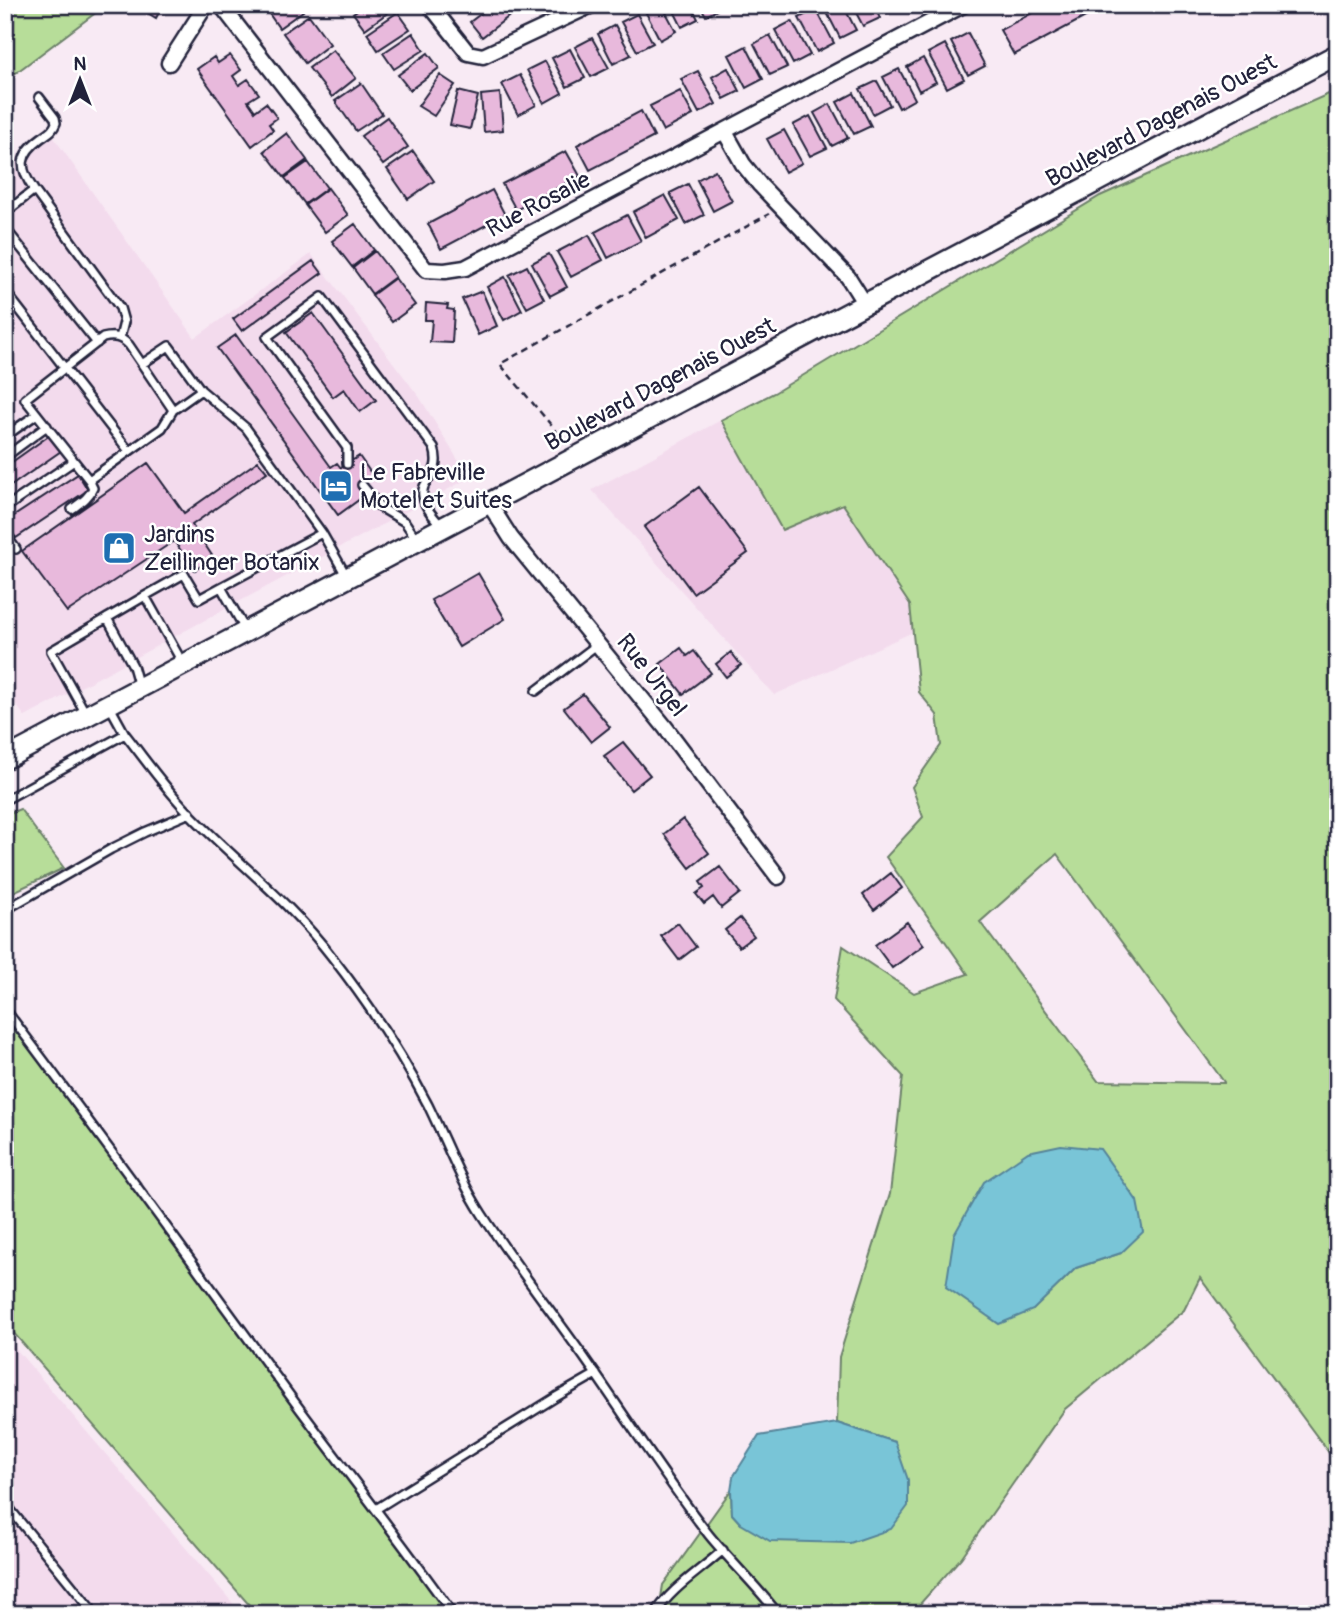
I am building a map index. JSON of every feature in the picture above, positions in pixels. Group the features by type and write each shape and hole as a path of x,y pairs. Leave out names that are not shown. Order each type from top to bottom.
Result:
{"main road":[{"name":"Boulevard Dagenais Ouest","path":"5,759 1338,54"}],"street":[{"path":"169,62 206,5"},
{"name":"Rue Rosalie","path":"221,5 426,270 444,271 465,268 963,5"},
{"path":"430,5 468,53 483,56 592,5"},
{"path":"725,132 743,164 848,277 865,304"},
{"name":"Rue Urgel","path":"488,502 511,538 665,727 778,877"}],"lane":[{"path":"39,97 56,123 52,131 34,143 24,159 23,171 120,308 124,322 120,338"},
{"path":"5,213 34,190"},
{"path":"5,228 97,343"},
{"path":"5,291 129,452"},
{"path":"347,464 347,448 267,337 322,297 434,448 436,468 424,486 423,498 442,527"},
{"path":"72,509 89,496 93,488 25,399 103,338 108,337 120,338 129,345 173,410"},
{"path":"142,364 169,346 201,390 246,429 322,533 348,578"},
{"path":"89,480 162,428 173,410 201,390"},
{"path":"10,433 37,414"},
{"path":"5,457 47,426"},
{"path":"5,508 74,461"},
{"path":"362,485 380,507 405,522 418,540"},
{"path":"87,716 51,650 184,574 199,600 322,533"},
{"path":"5,534 16,550"},
{"path":"221,587 246,632"},
{"path":"145,596 183,665"},
{"path":"107,618 133,666 139,688"},
{"path":"536,691 599,644"},
{"path":"109,704 125,734 164,784 190,813 310,930 352,984 414,1080 441,1132 459,1175 499,1240 660,1468 723,1550 778,1614"},
{"path":"5,800 125,734"},
{"path":"5,910 111,849 190,813"},
{"path":"5,1009 453,1614"},
{"path":"376,1509 596,1374"},
{"path":"5,1503 95,1614"},
{"path":"655,1614 678,1588 723,1550"}],"path":[{"path":"575,457 562,437 500,364 782,207"}],"shaded area":[{"path":"50,132 195,338 311,254 420,398 469,478 25,717 5,689 5,384 16,375 5,361 5,167"},
{"path":"721,420 782,529 843,504 910,605 913,632 774,695 592,490"},
{"path":"5,1336 242,1614 5,1614"}],"green space":[{"path":"5,5 106,5 5,81"},
{"path":"1333,92 1338,98 1338,1465 1200,1278 1184,1310 1065,1409 961,1558 911,1614 665,1614 659,1610 663,1585 731,1490 732,1514 741,1524 894,1442 837,1423 839,1357 890,1194 903,1076 834,1000 843,946 914,993 968,974 886,857 923,817 912,787 941,745 937,715 919,692 910,605 843,504 782,530 721,420 774,393 1100,196","holes":["1057,854 1224,1082 1224,1083 1098,1081 980,922","1121,1253 1076,1268 1033,1310 946,1287"]},
{"path":"20,809 64,868 5,896 5,815"},
{"path":"5,1016 450,1614 257,1614 5,1323"}],"water":[{"path":"1061,1145 1100,1149 1137,1201 1143,1232 1121,1253 1076,1268 1033,1310 999,1324 946,1287 954,1235 984,1182 1028,1152"},
{"path":"837,1423 895,1442 908,1480 908,1506 891,1529 850,1543 770,1541 741,1524 732,1514 733,1477 759,1436"}],"building":[{"path":"135,5 163,5 156,18"},
{"path":"263,5 299,5 303,11 279,28"},
{"path":"364,5 391,5 393,9 365,29 353,13"},
{"path":"492,5 505,5 512,14 482,37 470,22"},
{"path":"651,5 662,5 676,31 660,40 644,9"},
{"path":"671,5 691,5 698,19 682,27"},
{"path":"700,5 721,5 722,7 706,16"},
{"path":"843,5 856,30 840,38 824,7"},
{"path":"852,5 873,5 880,18 863,26"},
{"path":"1047,5 1108,5 1014,55 1000,30"},
{"path":"816,9 834,43 817,52 799,18"},
{"path":"398,12 410,29 378,50 367,33"},
{"path":"637,14 653,43 637,51 621,22"},
{"path":"309,15 330,44 305,63 283,33"},
{"path":"792,21 810,55 793,64 775,30"},
{"path":"615,25 631,55 613,64 598,34"},
{"path":"413,33 424,50 394,69 383,53"},
{"path":"968,33 985,66 968,75 951,42"},
{"path":"770,35 787,67 770,75 754,44"},
{"path":"592,38 609,68 591,77 575,47"},
{"path":"945,44 964,79 947,88 928,53"},
{"path":"746,46 763,79 746,88 729,55"},
{"path":"570,49 585,78 567,87 552,58"},
{"path":"333,50 356,78 332,97 309,68"},
{"path":"428,53 439,68 410,90 398,75"},
{"path":"230,55 241,70 233,76 239,85 248,79 259,94 248,101 255,111 266,103 277,118 269,124 273,130 252,146 197,69 214,57 218,63"},
{"path":"923,58 936,82 919,91 907,67"},
{"path":"545,61 562,93 544,103 527,70"},
{"path":"728,68 740,91 724,99 712,77"},
{"path":"899,69 915,99 899,108 883,77"},
{"path":"698,71 716,104 699,113 681,79"},
{"path":"440,75 455,85 434,116 418,106"},
{"path":"520,75 536,105 518,115 502,84"},
{"path":"877,81 890,105 873,114 860,89"},
{"path":"361,83 382,114 356,131 335,101"},
{"path":"458,91 478,96 470,129 450,125"},
{"path":"680,91 693,115 663,131 650,106"},
{"path":"500,93 503,130 484,132 481,95"},
{"path":"854,93 871,126 854,134 837,102"},
{"path":"830,104 848,138 832,146 814,113"},
{"path":"641,111 654,137 590,170 577,145"},
{"path":"810,116 827,148 810,156 793,125"},
{"path":"387,117 408,147 383,165 361,136"},
{"path":"784,130 802,163 785,172 767,139"},
{"path":"287,133 307,160 284,177 264,151"},
{"path":"413,151 434,181 408,199 387,169"},
{"path":"566,151 580,176 516,210 502,184"},
{"path":"308,162 327,188 305,204 285,178"},
{"path":"715,170 732,201 713,211 697,180"},
{"path":"688,184 704,215 686,224 670,193"},
{"path":"328,188 348,215 325,232 305,205"},
{"path":"492,190 505,215 441,249 428,224"},
{"path":"665,195 679,220 646,238 633,212"},
{"path":"627,215 641,241 608,258 595,232"},
{"path":"355,224 374,250 352,267 332,241"},
{"path":"589,235 603,260 571,277 557,252"},
{"path":"375,251 395,277 372,294 353,268"},
{"path":"549,254 567,287 550,296 532,263"},
{"path":"313,261 322,273 242,331 233,319"},
{"path":"527,266 544,299 527,308 509,275"},
{"path":"505,277 522,310 504,320 487,287"},
{"path":"395,278 415,305 392,322 372,295"},
{"path":"482,291 497,326 478,335 462,299"},
{"path":"426,303 448,305 447,309 454,310 452,343 430,342 432,320 425,320"},
{"path":"313,313 376,400 360,412 344,389 333,397 286,332"},
{"path":"236,335 331,467 337,463 341,468 359,456 373,476 358,488 364,496 338,515 217,348"},
{"path":"50,435 61,451 5,490 5,467"},
{"path":"258,461 267,472 192,525 213,557 195,570 174,541 67,612 22,551 148,463 184,513"},
{"path":"78,474 88,490 16,538 5,522"},
{"path":"699,487 748,553 693,593 644,527"},
{"path":"478,573 505,619 459,647 431,600"},
{"path":"681,648 687,656 694,651 711,673 683,694 660,664"},
{"path":"731,652 741,665 726,677 716,664"},
{"path":"583,694 610,727 591,742 564,708"},
{"path":"623,742 650,775 631,790 604,756"},
{"path":"683,819 709,853 690,868 664,834"},
{"path":"720,867 740,893 721,908 713,897 704,904 696,894 704,888 700,882"},
{"path":"891,873 902,888 874,910 863,895"},
{"path":"740,918 754,936 739,947 725,930"},
{"path":"907,922 924,945 892,968 875,945"},
{"path":"678,923 696,947 679,960 661,936"}],"place":[{"name":"Le Fabreville Motel et Suites","path":"336,486"},
{"name":"Jardins Zeillinger Botanix","path":"119,548"}]}
